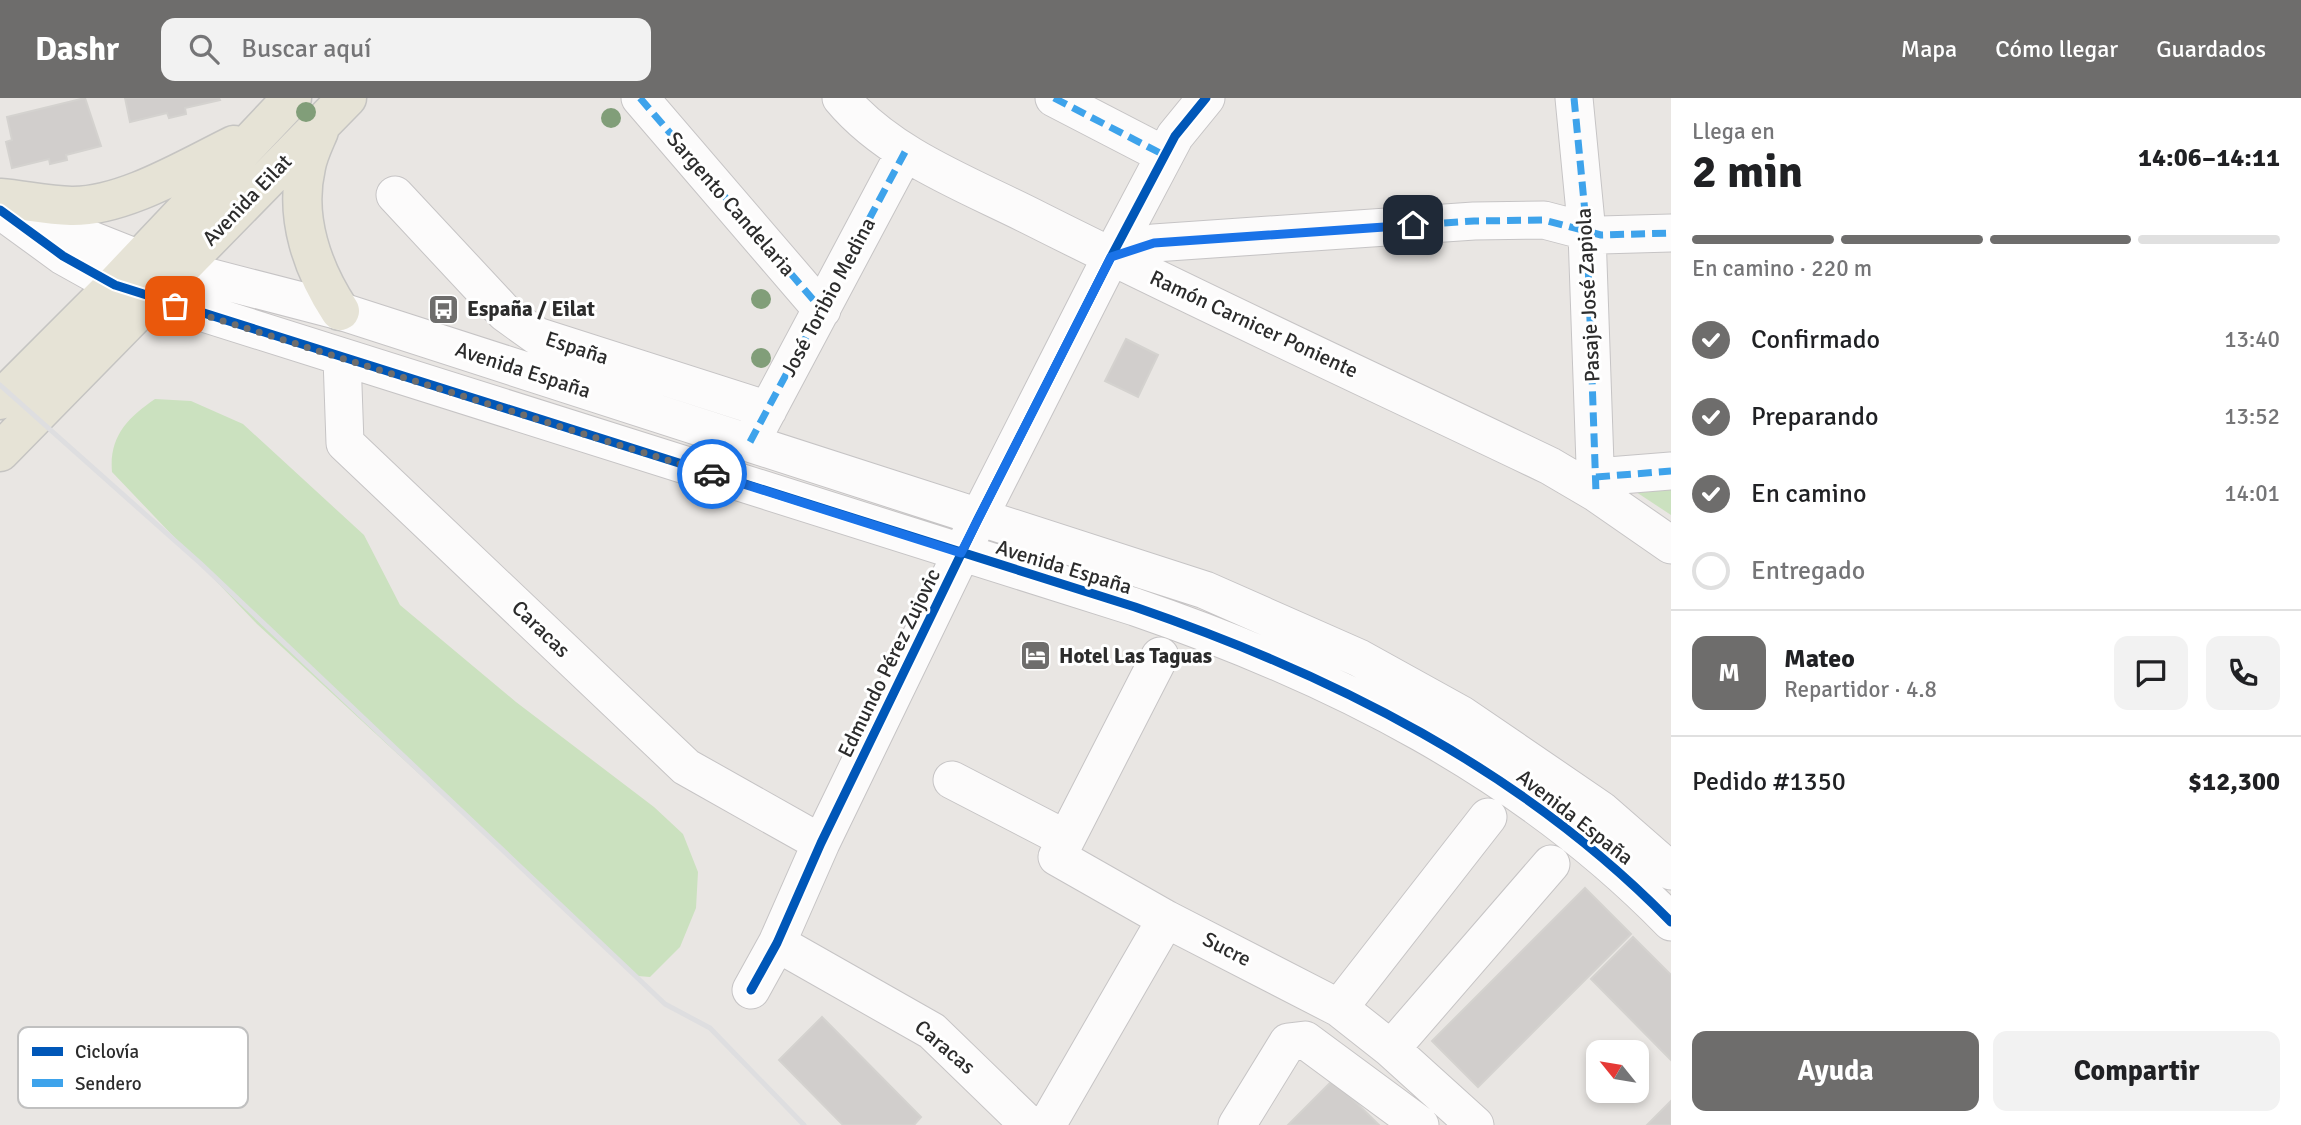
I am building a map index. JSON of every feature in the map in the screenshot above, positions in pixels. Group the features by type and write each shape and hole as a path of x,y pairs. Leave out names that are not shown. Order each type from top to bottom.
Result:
{"main road":[{"name":"Avenida Eilat","path":"0,400 127,272 254,135 292,98"},
{"name":"Avenida Eilat","path":"0,452 334,111"},
{"path":"334,111 305,168 305,230 313,262 340,311"},
{"path":"0,198 72,206 103,202 171,176 254,135"}],"street":[{"name":"Sargento Candelaria","path":"639,98 822,310"},
{"name":"Ramón Carnicer Poniente","path":"841,98 855,115 905,152 1111,257 1526,455 1596,485 1671,545"},
{"path":"1054,98 1164,155"},
{"name":"Edmundo Pérez Zujovic","path":"751,990 777,943 821,843 961,553 1111,257 1164,155 1186,120 1206,98"},
{"name":"Pasaje José Zapiola","path":"1574,98 1587,233 1596,485"},
{"name":"José Toribio Medina","path":"750,442 905,152"},
{"name":"España","path":"395,195 505,313 537,336 768,410"},
{"name":"Avenida España","path":"0,203 127,272 151,298 1223,638 1345,691 1437,741 1502,783 1666,905"},
{"name":"Avenida España","path":"0,210 63,256 127,272 181,268 340,311 750,442 978,519 1114,559 1205,590 1371,664 1462,715 1531,759 1601,810 1671,871"},
{"path":"1111,257 1154,243 1474,221 1544,220 1587,233 1671,233"},
{"name":"Caracas","path":"342,358 345,443 686,767 821,843"},
{"path":"1596,485 1671,471"},
{"path":"952,780 1066,839 1160,656"},
{"path":"1339,1008 1488,817"},
{"name":"Sucre","path":"1066,839 1057,857 1166,919 1339,1008 1391,1049 1475,1125"},
{"path":"1391,1049 1551,864"},
{"path":"1047,1125 1166,919"},
{"name":"Caracas","path":"777,943 932,1031 1030,1125"},
{"path":"1237,1125 1288,1042 1305,1040 1420,1125"}],"green space":[{"path":"155,399 191,401 243,424 364,535 400,605 516,702 654,807 683,834 698,872 696,908 680,947 650,977 638,976 257,624 112,472 114,449 122,430 128,421"},
{"path":"1671,482 1671,515 1624,484"}],"building":[{"path":"85,98 101,146 66,155 67,160 50,164 49,159 12,168 6,142 12,140 7,117"},
{"path":"125,98 220,100 185,108 186,114 169,118 167,113 130,122"},
{"path":"1126,339 1158,355 1138,397 1105,381"},
{"path":"1585,888 1631,934 1478,1087 1432,1041"},
{"path":"1633,937 1671,975 1671,1060 1591,979"},
{"path":"822,1017 921,1117 914,1125 843,1125 779,1060"},
{"path":"1333,1080 1379,1125 1288,1125"},
{"path":"1671,1101 1671,1125 1647,1125"}],"railway":[{"path":"0,385 200,563 665,1004 710,1028 804,1125"}],"marked path":[{"path":"640,98 822,310"},
{"path":"1054,98 1164,155"},
{"path":"1574,98 1587,233 1596,493"},
{"path":"750,442 905,152"},
{"path":"1111,257 1154,243 1474,221 1544,220 1601,235 1671,233"},
{"path":"1596,477 1671,471"}],"cycle path":[{"path":"751,990 777,943 821,843 978,519 1111,257 1175,136 1206,98"},
{"path":"0,210 63,256 115,285 1135,607 1281,664 1353,696 1489,773 1553,818 1614,868 1671,922"}],"way so far":[{"path":"175,306 712,474"}],"place":[{"name":"España / Eilat","path":"444,309"},
{"name":"Hotel Las Taguas","path":"1036,656"}],"route":[{"path":"712,474 961,553 1111,257 1154,243 1413,225"}]}
